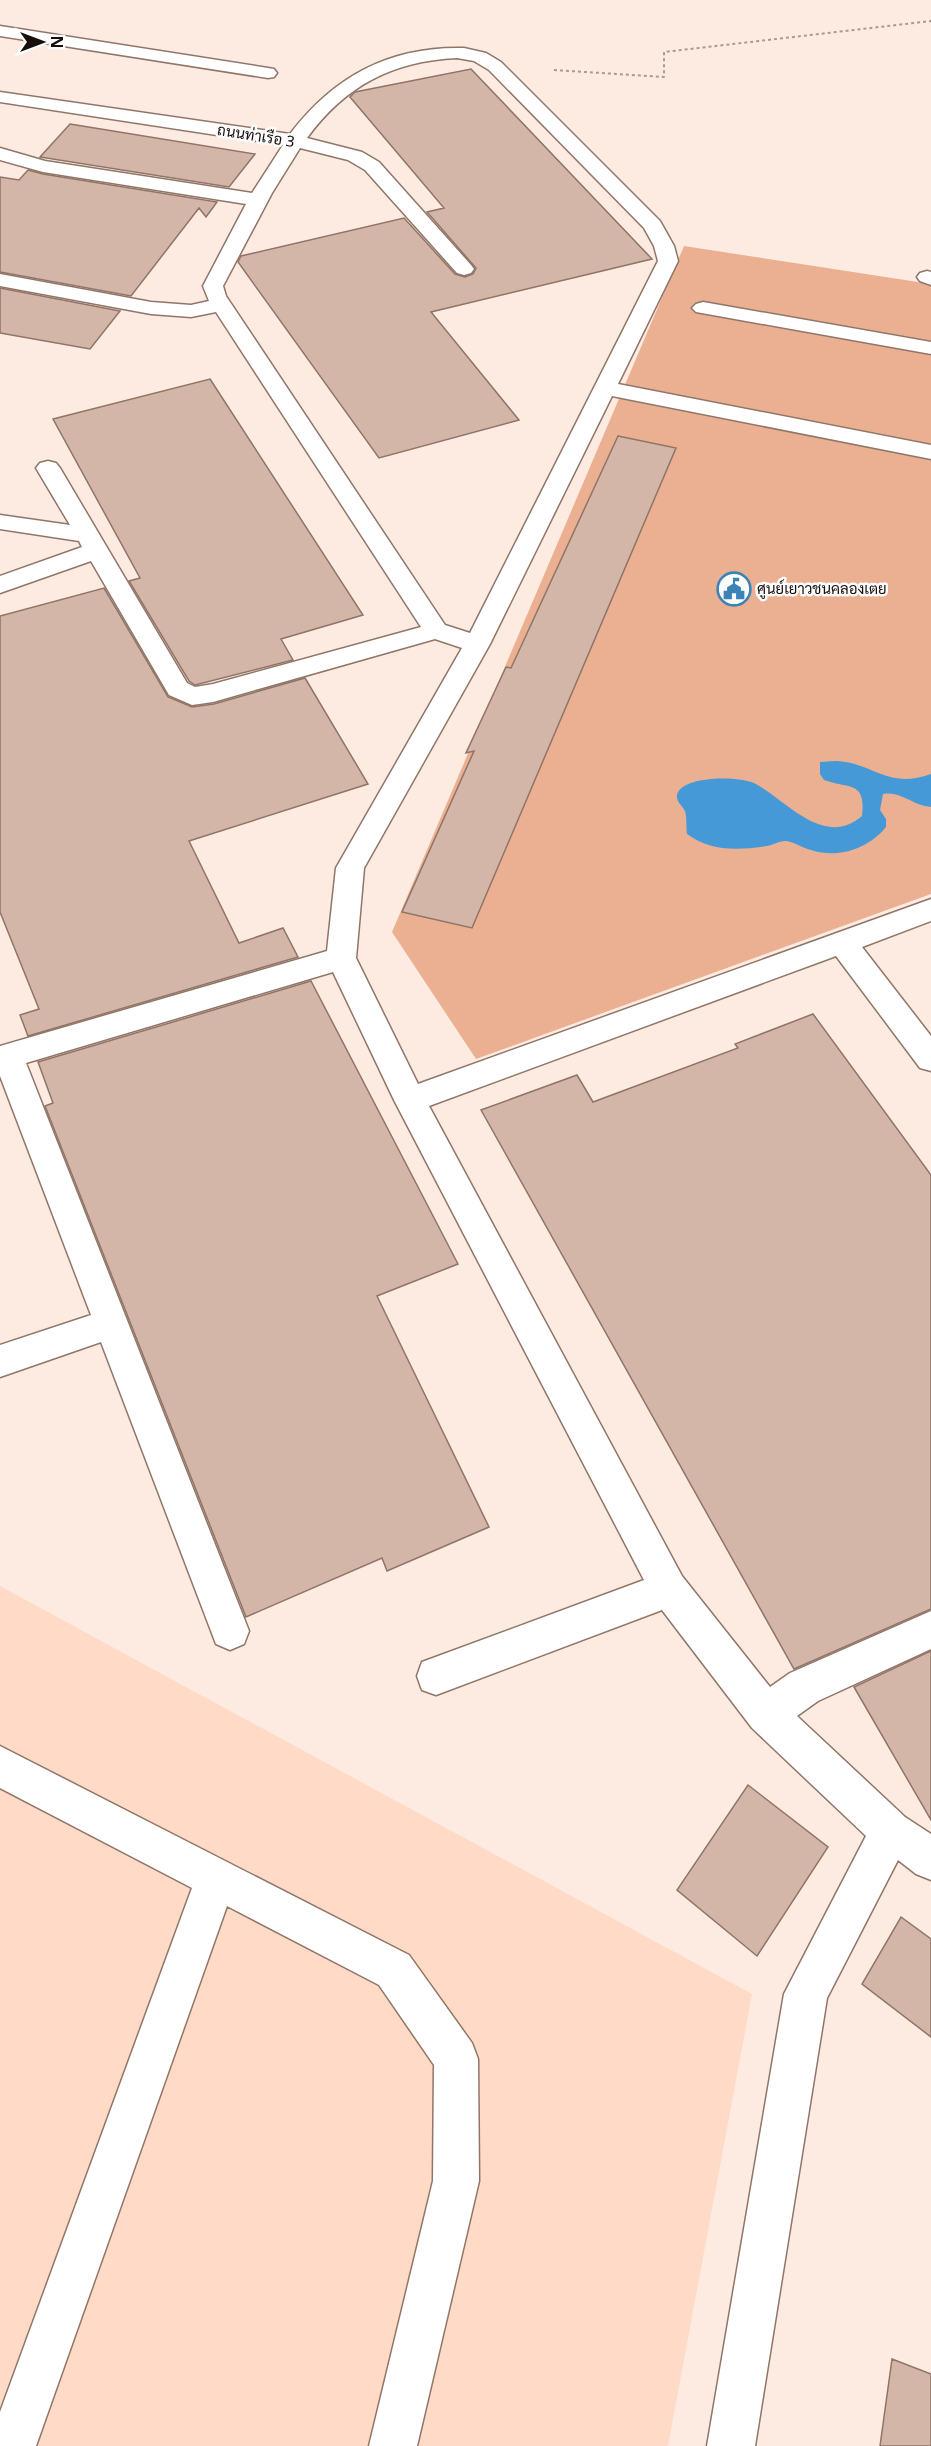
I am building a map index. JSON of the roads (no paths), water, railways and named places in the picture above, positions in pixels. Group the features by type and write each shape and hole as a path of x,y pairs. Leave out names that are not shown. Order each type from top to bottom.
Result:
{"street":[{"path":"0,31 268,73"},
{"path":"436,631 221,304 213,286 256,200 322,106 341,90 386,65 411,57 473,53 486,58 495,66 653,225 664,246 668,261 477,644 350,868 341,958 410,1100 669,1589 766,1714 891,1831 931,1859"},
{"name":"ถนนท่าเรือ 3","path":"0,97 296,141 355,156 372,166 464,269"},
{"path":"0,154 43,166 256,200"},
{"path":"0,280 151,308 191,311 221,304"},
{"path":"703,308 931,348"},
{"path":"606,388 931,452"},
{"path":"48,468 178,689 192,696 213,693 436,631 477,644"},
{"path":"0,522 93,542"},
{"path":"0,585 93,542"},
{"path":"410,1100 931,910"},
{"path":"842,942 931,1059"},
{"path":"230,1630 4,1044 341,958"},
{"path":"0,1361 111,1323"},
{"path":"436,1676 669,1589"},
{"path":"766,1714 804,1687 931,1630"},
{"path":"0,1766 394,1970 456,2060 456,2181 393,2446"},
{"path":"730,2446 806,1994 891,1831"},
{"path":"12,2446 216,1879"}],"water":[{"path":"835,761 903,779 931,774 931,807 896,795 883,794 880,810 886,819 886,827 870,841 842,852 821,852 785,841 767,846 735,849 715,847 687,834 685,811 677,797 681,788 700,781 724,778 754,783 792,810 820,825 834,827 848,825 862,816 863,805 859,792 854,788 824,780 820,774 820,762"}],"place":[{"name":"ศูนย์เยาวชนคลองเตย","path":"734,589"}]}
